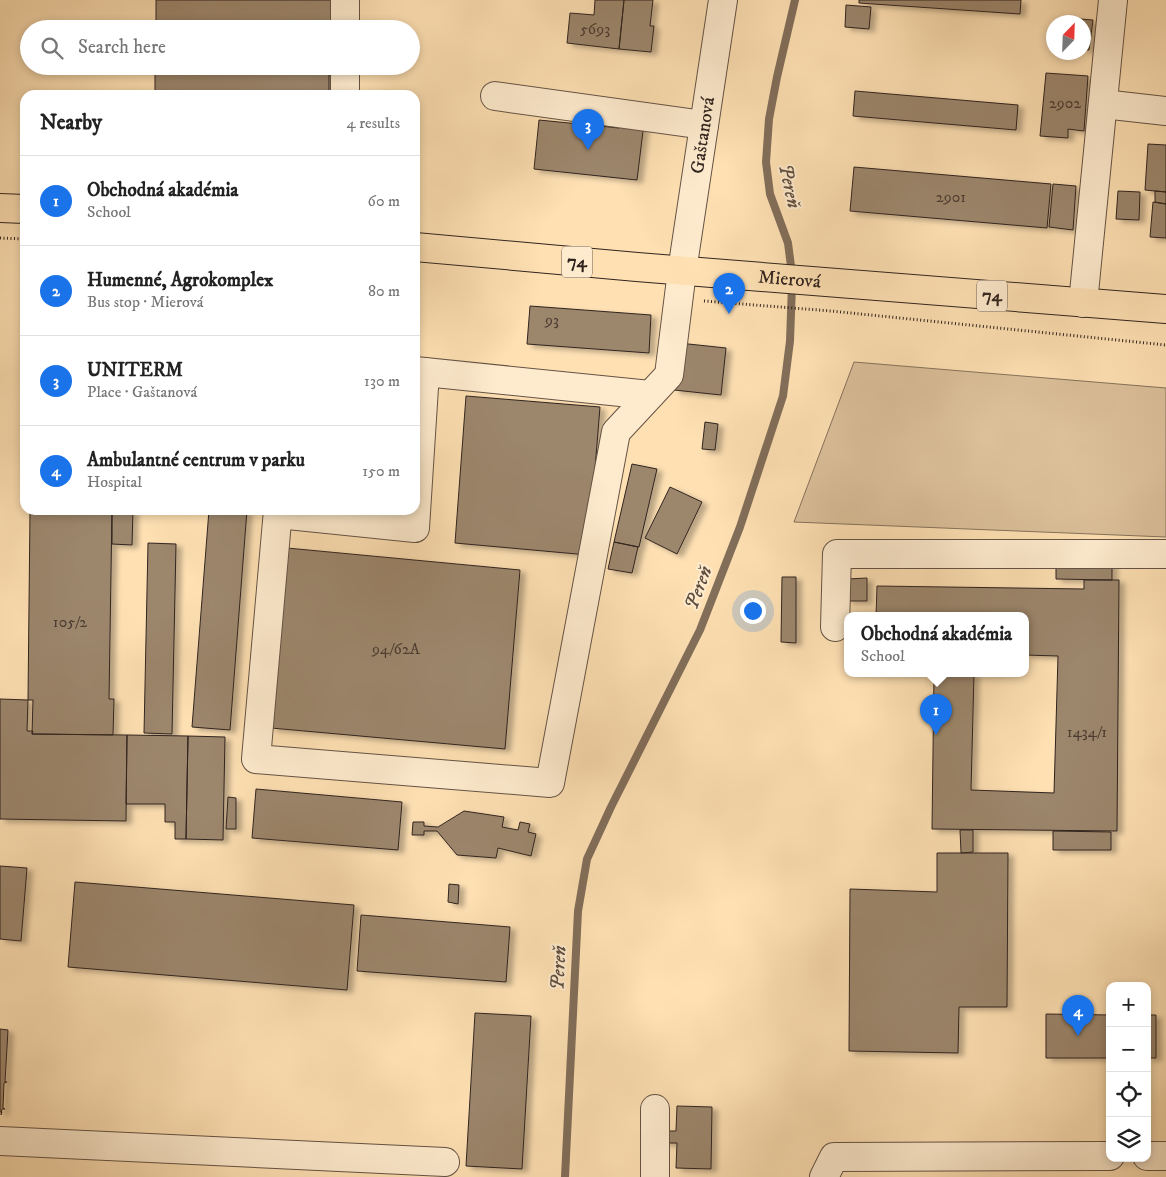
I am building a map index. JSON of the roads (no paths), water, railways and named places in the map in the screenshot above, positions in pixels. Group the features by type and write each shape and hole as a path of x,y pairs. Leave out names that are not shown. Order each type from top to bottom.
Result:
{"main road":[{"path":"0,208 20,210"},
{"name":"Mierová","path":"420,247 682,271 1166,309"}],"street":[{"path":"345,0 345,20"},
{"name":"Gaštanová","path":"278,515 256,759 550,783 616,432 669,374 682,271 723,0"},
{"path":"1083,303 1113,0"},
{"path":"345,75 345,90"},
{"path":"495,96 704,125"},
{"path":"1103,104 1166,111"},
{"path":"420,372 650,396"},
{"path":"304,515 415,528 415,515"},
{"path":"835,627 837,554 1166,554"},
{"path":"655,1177 656,1109"},
{"path":"0,1141 445,1162"},
{"path":"824,1177 834,1157 1106,1156"},
{"path":"1151,1156 1166,1156"}],"waterway":[{"name":"Pereň","path":"792,274 788,243 770,194 766,162 769,119 795,0"},
{"name":"Pereň","path":"565,1177 578,911 587,859 700,630 740,527 783,396 790,341 792,285"}],"place":[{"name":"UNITERM","path":"588,150"},
{"name":"Humenné, Agrokomplex","path":"729,314"},
{"name":"Obchodná akadémia","path":"936,735"},
{"name":"Ambulantné centrum v parku","path":"1078,1036"}]}
